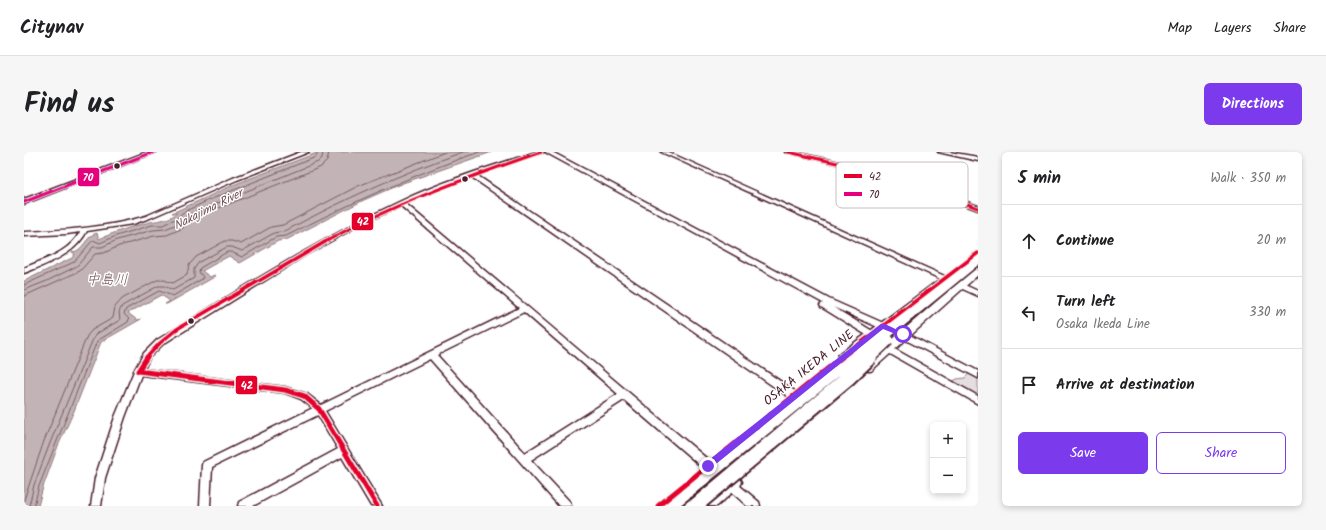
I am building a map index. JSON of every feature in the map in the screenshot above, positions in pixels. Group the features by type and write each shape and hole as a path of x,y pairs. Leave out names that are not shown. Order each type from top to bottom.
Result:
{"highway":[{"path":"668,506 833,372 883,336 978,258"},
{"path":"694,506 848,378 890,338 978,265"},
{"path":"694,506 726,471 848,370 859,362 885,352"},
{"path":"680,506 719,475"}],"main road":[{"path":"24,202 153,152"},
{"name":"OSAKA IKEDA LINE","path":"707,506 719,475 795,396 978,252"},
{"name":"OSAKA IKEDA LINE","path":"658,506 719,475 818,412 903,334 978,270"}],"street":[{"path":"84,230 128,220 156,211 228,179 300,152"},
{"path":"24,234 84,230 114,226 148,218 235,179 306,152"},
{"path":"96,506 100,478 120,417 138,371 147,355 167,336 304,254 356,225 401,203 471,174 542,152 743,262 768,271 826,301 877,330 885,352 978,400"},
{"path":"548,152 877,330 903,334 978,375"},
{"path":"555,152 752,259 768,271"},
{"path":"664,152 944,280 978,294"},
{"path":"788,152 836,163"},
{"path":"942,152 978,158"},
{"path":"956,152 978,158"},
{"path":"471,174 818,412"},
{"path":"401,203 624,395 756,506"},
{"path":"968,204 978,208"},
{"path":"24,270 70,248 82,236 84,230"},
{"path":"205,506 208,465 524,309"},
{"path":"431,354 566,506"},
{"path":"138,371 291,391 306,396 313,401 319,409 377,506"},
{"path":"524,459 624,395"},
{"path":"243,506 344,451"}],"shaded area":[{"path":"970,372 978,377 978,398 951,382 957,379 965,378"}],"water":[{"name":"中島川","path":"319,152 492,152 403,183 364,200 286,240 278,241 240,263 229,256 202,271 210,277 214,275 216,276 167,304 165,304 170,301 161,295 128,313 137,320 141,319 101,342 74,411 58,446 43,487 38,506 24,506 24,281 72,258 75,254 72,252 79,249 93,234 97,233 99,239 130,227 168,218 177,213 172,213 233,185"}],"transit line":[{"name":"70","path":"24,202 153,152"},
{"name":"42","path":"377,506 319,409 304,396 285,390 138,371 155,348 177,329 308,251 357,224 448,185 541,152"},
{"name":"42","path":"788,152 836,163"},
{"name":"42","path":"968,204 978,208"},
{"name":"42","path":"658,506 871,334 978,253"}],"route":[{"path":"708,466 871,334 883,326 903,334"}],"water label":[{"name":"Nakajima River","path":"208,209"}]}
